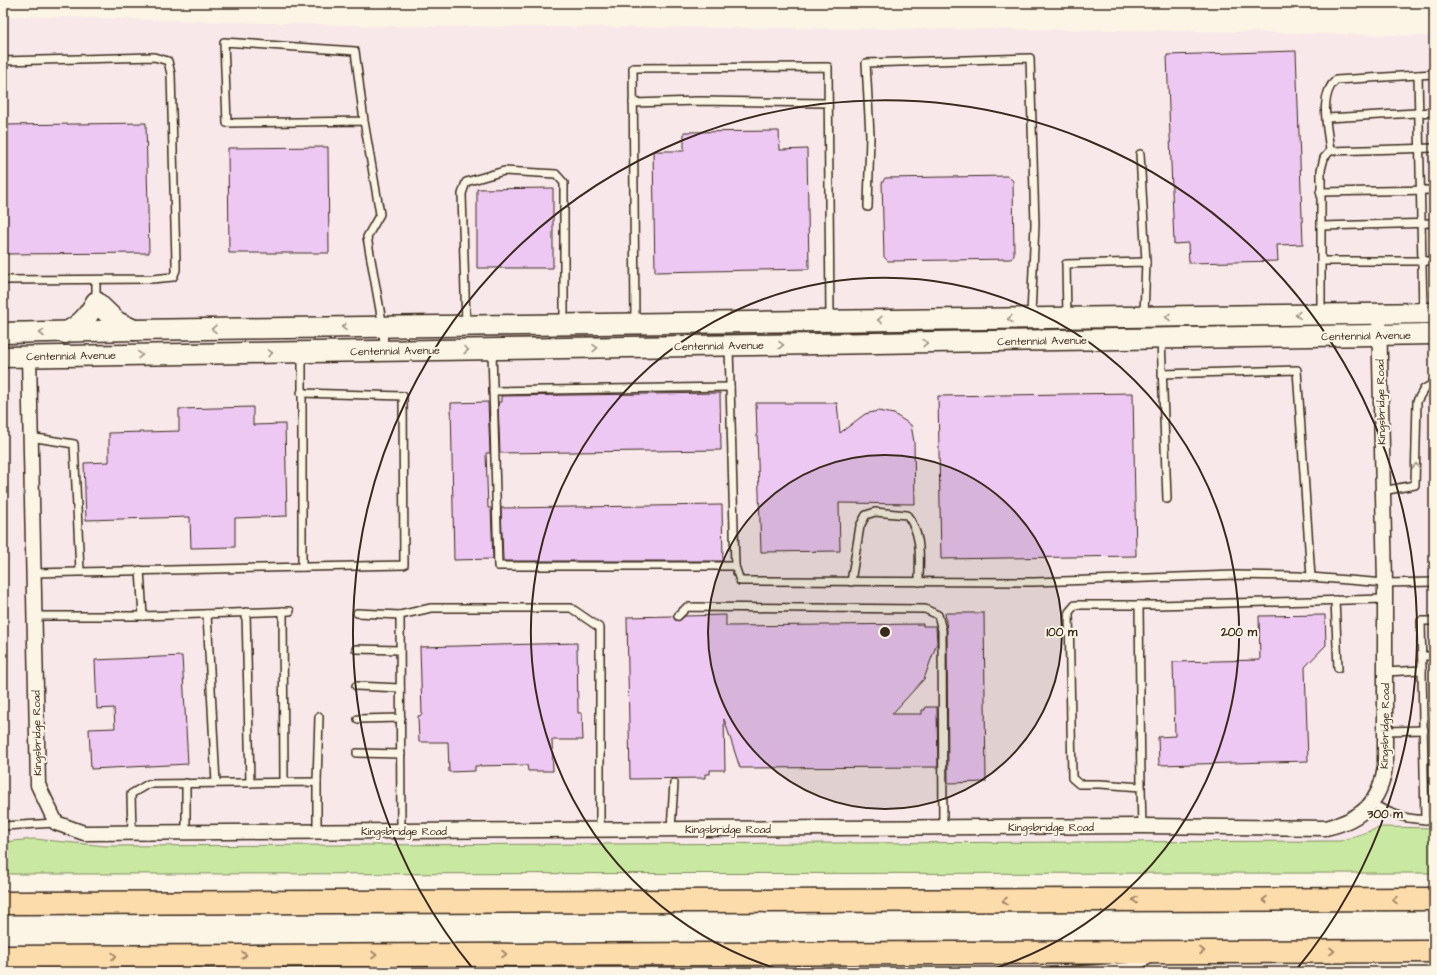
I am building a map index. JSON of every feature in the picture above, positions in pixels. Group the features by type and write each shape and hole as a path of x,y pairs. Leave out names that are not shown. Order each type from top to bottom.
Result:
{"highway":[{"path":"3,903 1434,900"},
{"path":"11,957 1434,951"}],"main road":[{"path":"65,333 80,324 89,315 96,302 117,322 134,330"},
{"name":"Centennial Avenue","path":"3,333 1428,313"},
{"name":"Centennial Avenue","path":"3,357 1434,334"}],"street":[{"name":"Kingsbridge Road","path":"29,357 38,785 56,823 84,833 1142,826 1326,828 1340,825 1360,814 1371,803 1383,782 1386,731 1385,583 1379,314"}],"lane":[{"path":"364,121 227,123 224,42 355,51 364,121 380,214 367,238 383,327 384,351"},
{"path":"3,61 154,57 168,61 171,74 176,270 173,277 96,280 3,280"},
{"path":"868,206 870,135 866,63 1030,58 1035,224 1031,318"},
{"path":"635,324 633,68 769,66 828,67 830,321"},
{"path":"1321,314 1322,261 1320,192 1321,170 1324,158 1330,151 1326,94 1330,85 1336,80 1434,74"},
{"path":"1418,75 1422,261 1428,313"},
{"path":"633,103 698,100 828,104"},
{"path":"1327,118 1434,112"},
{"path":"1330,151 1434,148"},
{"path":"1140,154 1146,262 1144,317"},
{"path":"466,326 462,194 466,182 504,171 556,174 564,183 564,324"},
{"path":"1320,192 1434,190"},
{"path":"1321,226 1434,222"},
{"path":"1322,261 1434,261"},
{"path":"1067,318 1066,264 1146,262"},
{"path":"96,280 96,302"},
{"path":"1161,339 1168,499"},
{"path":"729,346 735,566 740,581 1034,582 1235,575 1311,577 1385,583 1434,582"},
{"path":"492,350 498,566 735,566"},
{"path":"302,352 302,567"},
{"path":"1162,374 1297,370 1311,577"},
{"path":"1382,491 1415,486 1417,401 1424,389 1434,383"},
{"path":"493,391 730,387"},
{"path":"33,572 404,565 403,396 301,393"},
{"path":"30,437 74,444 80,571"},
{"path":"851,582 860,526 866,515 875,512 907,515 915,526 919,541 919,582"},
{"path":"140,570 143,616"},
{"path":"1141,787 1079,784 1072,778 1069,612 1075,605 1139,605 1385,599"},
{"path":"1335,600 1338,668"},
{"path":"1139,605 1142,826"},
{"path":"678,616 687,607 926,609 938,615 942,630 943,827"},
{"path":"357,613 400,615 431,608 571,608 600,628 600,830"},
{"path":"34,616 143,616 286,611 284,782"},
{"path":"246,612 250,782"},
{"path":"207,614 216,783"},
{"path":"400,615 401,831"},
{"path":"1425,820 1421,621 1434,621"},
{"path":"356,649 400,650"},
{"path":"1422,656 1434,656"},
{"path":"1385,672 1422,670"},
{"path":"356,686 400,688"},
{"path":"317,831 319,717"},
{"path":"358,719 400,718"},
{"path":"1386,731 1424,730"},
{"path":"357,753 401,754"},
{"path":"132,833 131,794 148,784 318,782"},
{"path":"186,783 186,832"},
{"path":"671,829 674,783"},
{"path":"1371,803 1389,813 1411,820 1434,820"},
{"path":"3,826 56,823"},
{"path":"1051,972 1138,966 1163,951"},
{"path":"11,957 109,972"}],"shaded area":[{"path":"26,16 380,26 1142,30 1434,36 1434,828 1382,827 1340,841 106,846 34,839 3,842 3,17"}],"green space":[{"path":"1382,827 1434,828 1434,873 3,874 3,842 34,839 106,846 1340,841"}],"building":[{"path":"1296,51 1303,244 1277,245 1278,261 1189,263 1188,243 1174,244 1167,55"},
{"path":"146,123 149,253 3,254 3,125"},
{"path":"779,131 780,150 807,149 809,269 655,272 653,151 684,151 684,132"},
{"path":"328,147 329,253 229,253 228,148"},
{"path":"1008,176 1013,181 1014,255 1011,259 888,261 884,257 882,183 885,178"},
{"path":"553,188 553,268 477,268 477,189"},
{"path":"720,393 721,450 500,453 498,402 501,402 501,396"},
{"path":"1133,393 1136,556 941,559 938,396"},
{"path":"488,402 490,453 486,453 488,508 491,508 493,559 454,560 451,403"},
{"path":"756,403 837,403 840,433 865,414 878,411 894,414 911,425 914,442 915,504 839,503 840,551 761,552"},
{"path":"253,407 253,425 285,424 287,516 235,518 235,547 191,548 190,517 86,520 84,463 109,462 109,433 179,431 179,409"},
{"path":"722,505 723,561 504,561 503,559 501,508"},
{"path":"945,613 984,613 986,782 948,783 947,630"},
{"path":"726,615 726,626 923,624 923,626 936,626 937,643 924,679 892,714 922,714 922,710 925,710 925,707 937,707 938,767 740,768 724,719 725,770 710,770 710,774 705,774 705,778 630,779 627,617 673,616 675,620 679,621 685,616"},
{"path":"1325,615 1326,645 1305,667 1308,761 1159,765 1158,737 1175,736 1173,662 1260,660 1259,616"},
{"path":"577,643 578,713 582,713 583,740 552,740 553,771 528,771 527,765 475,766 475,771 449,772 448,742 419,742 418,716 422,715 420,647"},
{"path":"182,656 188,764 91,769 89,729 115,728 114,708 97,709 95,660"}]}
